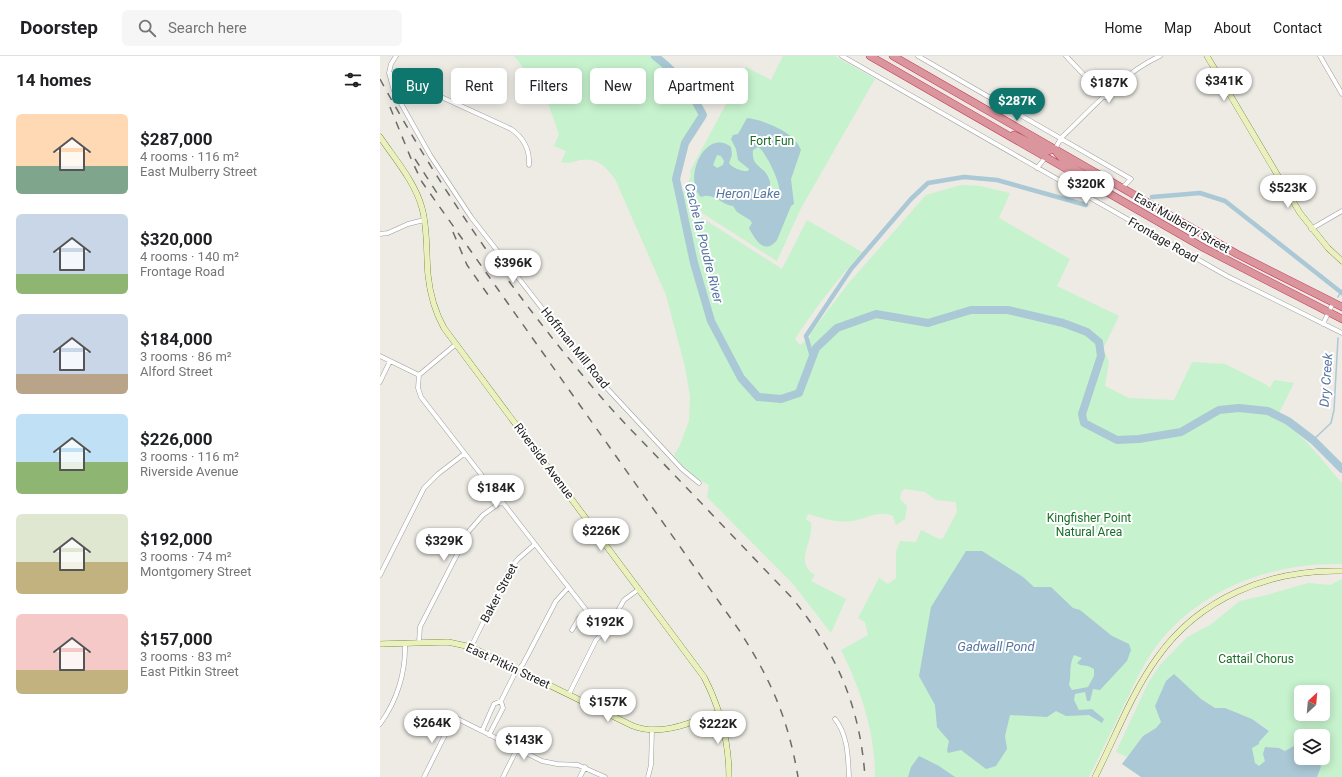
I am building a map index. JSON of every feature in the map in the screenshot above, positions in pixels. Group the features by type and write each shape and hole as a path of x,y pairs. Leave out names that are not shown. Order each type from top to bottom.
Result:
{"highway":[{"name":"East Mulberry Street","path":"870,56 1045,158 1245,271 1342,319"},
{"name":"East Mulberry Street","path":"893,56 1237,254 1342,307"},
{"path":"992,127 1047,151 1055,149 1067,164 1130,201 1173,230"}],"main road":[{"path":"1207,56 1311,229 1342,261"},
{"name":"Riverside Avenue","path":"380,137 416,193 424,220 431,294 441,322 455,345 530,442 697,666 713,694 719,712 728,748 729,777"},
{"path":"1095,777 1141,684 1157,658 1177,633 1196,616 1227,596 1277,576 1302,572 1342,571"},
{"name":"East Pitkin Street","path":"380,644 448,642 472,647 633,726 652,730 671,728 719,712"}],"street":[{"path":"396,56 390,64 389,73 511,129 521,137 526,144 529,165"},
{"name":"Frontage Road","path":"842,56 1227,276 1342,332"},
{"path":"918,56 1131,179 1122,188"},
{"path":"1066,56 1105,97"},
{"path":"1055,149 1061,138 1131,73 1160,56"},
{"path":"1320,56 1342,94"},
{"name":"Hoffman Mill Road","path":"389,73 394,90 406,114 430,155 471,217 590,370 682,469 699,483"},
{"path":"1037,168 1045,158"},
{"path":"1311,229 1342,211"},
{"path":"380,234 388,233 408,224 424,220"},
{"path":"1323,324 1333,303"},
{"path":"455,345 419,375 418,388 421,397 500,502 604,633"},
{"path":"380,356 419,375"},
{"path":"380,382 390,361"},
{"path":"380,575 424,488 438,474 464,454"},
{"path":"419,642 420,627 463,539 476,523 500,502"},
{"name":"Baker Street","path":"472,647 509,570 518,559 534,545"},
{"path":"482,731 494,704 501,701 550,611 556,601 568,588"},
{"path":"570,694 596,640 608,628 621,603 639,589"},
{"path":"572,630 579,618 587,612"},
{"path":"380,724 402,681 405,643"},
{"path":"489,735 503,708 501,701"},
{"path":"424,777 454,717 517,749 550,763 585,768 605,777"},
{"path":"835,719 842,727 846,744 849,777"},
{"path":"648,777 651,765 652,730"},
{"path":"503,777 517,749"},
{"path":"580,777 585,768"}],"green space":[{"name":"Kingfisher Point Natural Area","path":"514,56 655,56 670,68 654,68 654,104 697,104 703,115 686,144 679,164 678,186 680,197 691,176 690,171 726,104 748,104 748,68 771,80 783,56 835,56 875,79 800,210 777,261 702,213 695,192 699,216 782,269 807,220 862,252 827,294 795,339 800,345 810,338 810,334 847,285 926,195 961,185 980,186 1010,193 999,218 1070,259 1057,286 1119,316 1103,349 1109,362 1105,386 1129,398 1174,400 1192,362 1225,364 1270,388 1274,380 1294,383 1276,419 1295,431 1342,483 1342,564 1291,568 1266,573 1242,581 1198,605 1179,621 1161,640 1146,662 1089,777 875,777 870,728 866,712 855,680 841,650 868,635 865,622 858,618 879,578 888,584 896,578 896,552 900,541 916,542 921,530 939,539 943,538 957,512 956,502 936,500 925,492 905,489 901,492 900,499 907,506 905,519 896,525 893,516 887,514 877,514 856,520 840,521 829,520 808,514 806,519 811,523 811,530 805,558 809,570 815,575 811,581 846,599 831,633 793,584 707,497 709,485 690,472 674,455 679,447 689,421 690,396 685,367 666,295 615,179 605,167 592,160 586,159 569,163 561,162 566,151 554,146 559,134 548,104 582,104 582,68 524,68"},
{"name":"Cattail Chorus","path":"1342,579 1342,777 1317,777 1320,765 1330,765 1330,729 1294,729 1294,746 1285,751 1279,748 1265,747 1265,761 1259,766 1255,763 1251,748 1269,730 1252,719 1225,708 1215,708 1201,699 1174,675 1161,722 1156,728 1143,736 1127,757 1116,752 1148,683 1160,665 1187,637 1210,625 1240,601 1308,583 1330,585"}],"water":[{"name":"Heron Lake","path":"747,118 762,121 786,132 798,144 801,150 791,179 794,204 791,206 777,240 772,245 764,246 757,241 749,228 752,223 750,220 737,212 733,206 714,197 701,197 696,189 694,178 700,157 706,149 713,144 722,143 731,147 732,155 729,163 738,169 748,171 749,169 738,160 736,149 731,139 733,135 738,134","holes":["758,147 765,154 772,168 778,182 779,192 769,194 770,181 767,174 756,163 753,156 753,150","717,155 721,156 724,161 723,165 717,168 713,165"]},
{"name":"Gadwall Pond","path":"966,551 982,551 1023,577 1034,587 1051,587 1073,608 1080,610 1112,636 1129,644 1131,650 1127,661 1100,690 1093,689 1090,701 1087,701 1085,692 1075,694 1074,700 1079,710 1092,709 1104,719 1102,723 1089,715 1066,716 1056,711 1047,717 1010,715 1005,736 1007,749 996,766 986,769 961,750 948,753 947,750 949,741 937,727 935,705 919,676 931,607","holes":["1074,655 1082,658 1077,663 1094,669 1094,676 1088,687 1072,690 1069,685 1072,659"]},
{"path":"1174,674 1201,699 1215,708 1225,708 1252,719 1269,731 1259,742 1259,744 1252,748 1255,763 1259,766 1265,761 1263,754 1265,747 1279,748 1285,751 1294,746 1294,765 1320,765 1317,777 1141,777 1122,764 1143,736 1156,728 1161,722 1155,706 1166,681"},
{"path":"919,756 939,766 955,777 908,777 911,767"}],"waterway":[{"name":"Cache la Poudre River","path":"655,56 671,69 683,82 703,115 685,143 676,179 694,263 711,321 741,378 758,397 781,399 799,393 816,348 837,328 876,314 928,323 971,310 1008,310 1063,323 1087,332 1099,342 1101,356 1082,414 1084,423 1117,440 1139,439 1181,432 1219,410 1239,408 1268,411 1288,421 1313,440 1342,469"},
{"path":"812,357 806,336 851,269 911,199 928,183 964,177 997,180 1086,205"},
{"path":"1152,197 1200,193 1225,201 1342,293"},
{"name":"Dry Creek","path":"1338,297 1342,290"},
{"name":"Dry Creek","path":"1313,440 1331,423 1334,410 1338,338"}],"railway":[{"path":"380,79 429,163 482,244 570,360 608,405 793,599 809,620 834,661 852,704 858,727 865,777"},
{"path":"390,107 422,182 739,630 750,648 777,700 789,736 798,777"},
{"path":"415,159 439,196"},
{"path":"453,232 467,265 491,299"}],"park label":[{"name":"Fort Fun","path":"772,141"}]}
